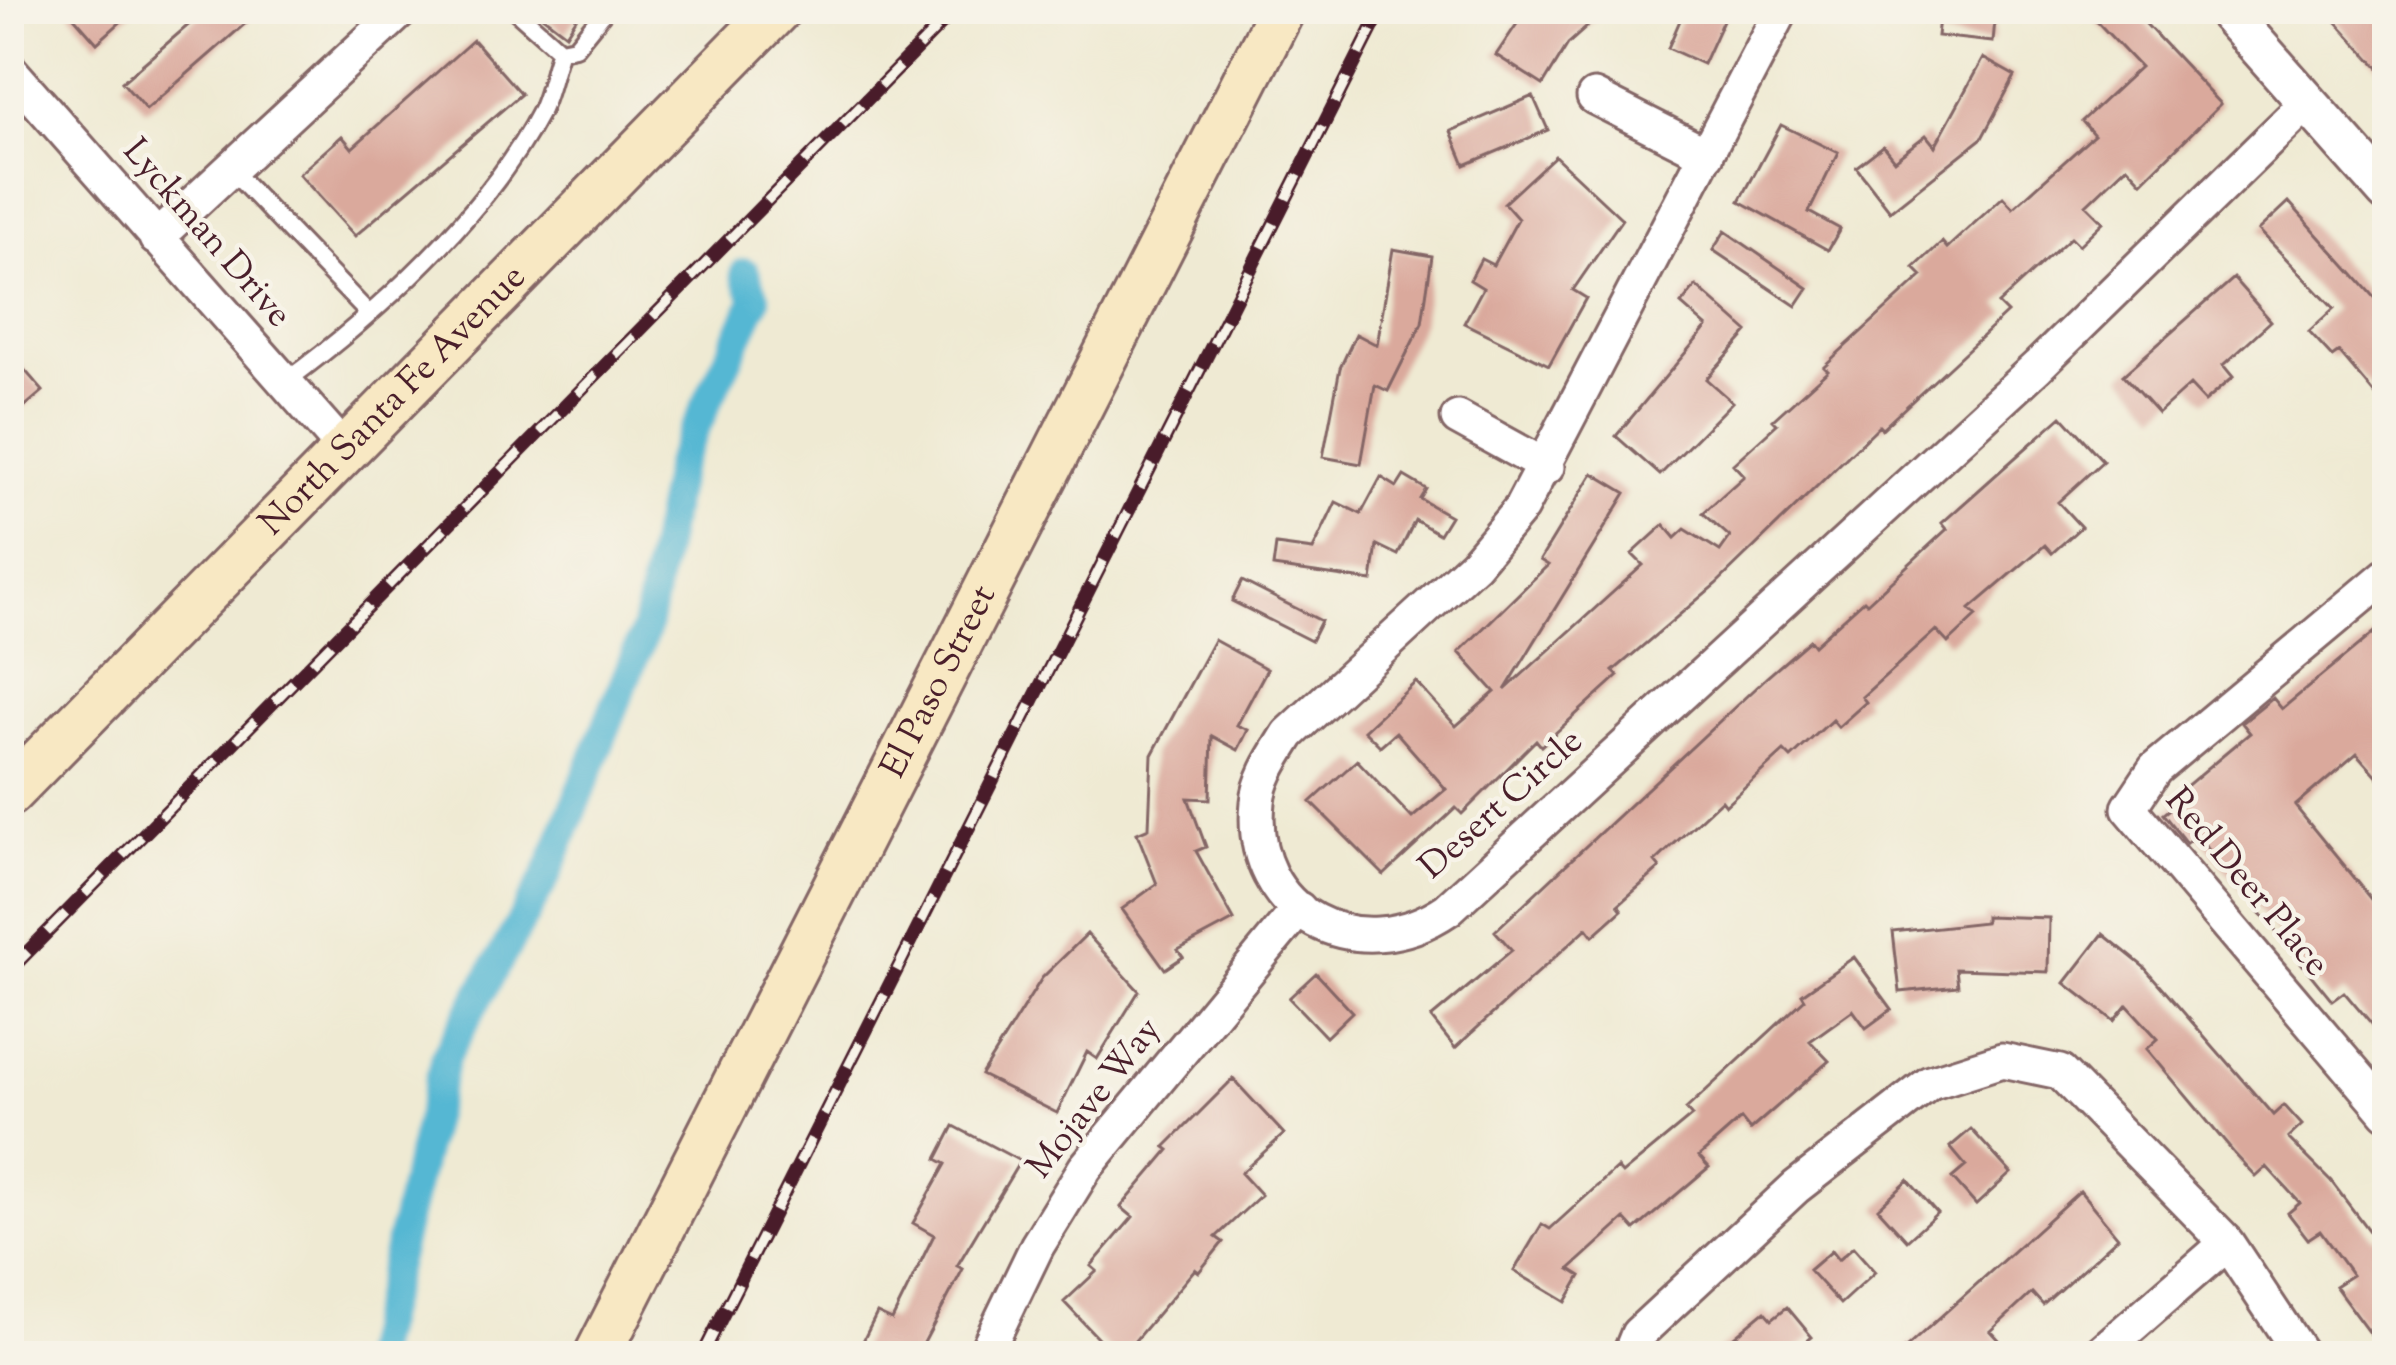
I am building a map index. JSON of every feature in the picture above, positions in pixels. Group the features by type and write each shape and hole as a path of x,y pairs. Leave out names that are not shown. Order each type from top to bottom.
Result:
{"main road":[{"name":"North Santa Fe Avenue","path":"9,793 778,9"},
{"name":"El Paso Street","path":"597,1356 1282,9"}],"street":[{"path":"156,238 403,9"},
{"path":"1299,910 1274,882 1260,841 1258,800 1269,765 1289,734 1475,563 1521,508 1782,9"},
{"path":"2225,9 2387,192"},
{"name":"Lyckman Drive","path":"9,69 345,450"},
{"path":"1594,97 1707,154"},
{"name":"Desert Circle","path":"1299,910 1341,935 1382,938 1418,930 1448,910 2038,366 2307,103"},
{"path":"1459,418 1546,466"},
{"name":"Red Deer Place","path":"2387,575 2155,769 2129,808 2387,1112"},
{"name":"Mojave Way","path":"984,1356 1037,1246 1084,1168 1299,910"},
{"path":"1629,1356 1638,1334 1796,1187 1930,1083 2002,1060 2060,1072 2227,1243 2302,1356"},
{"path":"2097,1356 2227,1243"}],"lane":[{"path":"514,9 560,50"},
{"path":"560,50 575,46 606,9"},
{"path":"285,382 369,314 470,212 541,111 560,50"},
{"path":"230,169 369,314"}],"building":[{"path":"67,9 135,9 97,43"},
{"path":"207,9 262,9 146,110 122,82"},
{"path":"533,9 582,9 566,34"},
{"path":"1527,9 1607,9 1568,44 1543,85 1496,55"},
{"path":"1685,9 1728,9 1703,64 1668,48"},
{"path":"1940,9 1996,9 1993,42 1937,36"},
{"path":"2085,9 2161,9 2145,23 2221,104 2142,182 2127,166 2086,205 2103,222 2079,245 2071,237 1998,304 2007,313 1882,429 1879,426 1716,584 1613,671 1618,676 1541,746 1536,740 1462,814 1456,808 1384,875 1311,802 1357,760 1412,818 1446,789 1396,732 1380,746 1364,730 1416,682 1456,726 1495,692 1459,652 1548,565 1540,560 1593,473 1626,493 1505,690 1643,565 1632,554 1664,525 1675,538 1685,529 1720,551 1730,537 1703,513 1744,476 1733,464 1828,370 1824,366 1922,276 1914,268 1942,242 1947,248 2003,197 2013,208 2094,135 2082,121 2140,67"},
{"path":"2325,9 2387,9 2387,77"},
{"path":"473,40 521,94 355,236 299,174 342,136 352,148"},
{"path":"1983,58 2015,76 1982,138 1890,211 1856,167 1883,146 1894,160 1926,135 1935,146"},
{"path":"1533,96 1548,130 1465,165 1451,131"},
{"path":"1781,125 1838,153 1809,212 1840,229 1828,250 1740,201"},
{"path":"1555,156 1622,219 1573,290 1586,298 1549,365 1464,323 1483,288 1470,280 1481,259 1493,265 1518,219 1504,203"},
{"path":"2289,202 2387,312 2387,409 2339,352 2332,357 2309,332 2334,309 2259,230"},
{"path":"1725,231 1808,288 1796,306 1713,250"},
{"path":"1393,249 1432,256 1422,323 1388,391 1375,385 1361,464 1323,457 1340,368 1356,334 1377,345"},
{"path":"2233,278 2271,321 2224,364 2234,376 2205,401 2190,385 2158,414 2123,375"},
{"path":"1696,286 1748,332 1706,379 1732,402 1660,475 1616,436 1707,327 1681,304"},
{"path":"9,352 43,391 9,420"},
{"path":"2062,416 2103,461 2058,502 2081,527 2052,553 2045,545 1970,609 1977,616 1948,643 1936,630 1862,697 1866,702 1838,727 1832,720 1791,758 1784,751 1725,805 1721,800 1655,862 1660,868 1618,905 1622,910 1593,936 1587,928 1455,1048 1431,1018 1512,950 1495,931 1767,677 1810,640 1814,645 1864,600 1867,603 1947,529 1942,523"},
{"path":"1404,476 1426,489 1420,499 1450,516 1439,534 1415,520 1398,555 1377,545 1372,581 1273,567 1276,545 1313,550 1336,502 1361,514 1381,477 1397,487"},
{"path":"1242,581 1321,621 1311,641 1232,601"},
{"path":"2387,622 2387,787 2357,753 2295,806 2387,919 2387,1043 2344,992 2332,1001 2197,834 2186,843 2163,814 2176,804 2172,798 2250,733 2242,723 2273,698 2282,709"},
{"path":"1214,640 1267,669 1237,725 1248,730 1238,750 1212,736 1210,799 1188,798 1206,847 1196,851 1234,920 1178,950 1183,957 1165,969 1122,909 1157,884 1137,833 1149,828 1152,755"},
{"path":"1985,916 2049,918 2048,972 1956,969 1958,986 1900,992 1893,932 1985,922"},
{"path":"1087,934 1139,991 1097,1059 1087,1052 1057,1113 981,1075 1042,978"},
{"path":"2103,934 2144,967 2273,1115 2284,1105 2302,1125 2288,1138 2331,1181 2374,1238 2387,1229 2387,1356 2335,1286 2352,1275 2320,1231 2308,1239 2288,1213 2300,1203 2267,1167 2256,1177 2233,1152 2147,1049 2158,1039 2127,1005 2114,1021 2065,983"},
{"path":"1854,957 1892,1009 1866,1028 1853,1010 1810,1041 1829,1061 1750,1130 1741,1119 1699,1156 1709,1167 1635,1230 1625,1219 1570,1269 1581,1276 1566,1302 1514,1271 1542,1224 1550,1229 1617,1168 1622,1174 1692,1116 1686,1109 1805,999 1802,994"},
{"path":"1316,973 1352,1012 1326,1037 1289,998"},
{"path":"1233,1079 1284,1134 1241,1173 1261,1195 1216,1237 1223,1242 1199,1272 1195,1269 1133,1343 1115,1356 1064,1302 1097,1271 1091,1266 1133,1217 1121,1207 1169,1150 1165,1147"},
{"path":"954,1126 1020,1161 957,1266 963,1269 917,1356 878,1356 860,1347 877,1313 892,1320 934,1235 913,1223 946,1164 937,1159"},
{"path":"1971,1129 2011,1173 1976,1205 1952,1178 1966,1166 1950,1147"},
{"path":"1908,1180 1937,1213 1907,1240 1878,1208"},
{"path":"2080,1191 2118,1237 2043,1305 2032,1293 1991,1331 2001,1342 1986,1356 1897,1356"},
{"path":"1853,1247 1875,1272 1840,1304 1809,1270 1831,1251 1838,1260"},
{"path":"1787,1307 1812,1337 1789,1356 1711,1356 1765,1311 1772,1319"}],"waterway":[{"path":"372,1356 445,1057 547,875 646,628 678,465 756,299 745,273"}],"railway":[{"path":"9,971 956,9"},
{"path":"702,1356 1382,9"}]}
